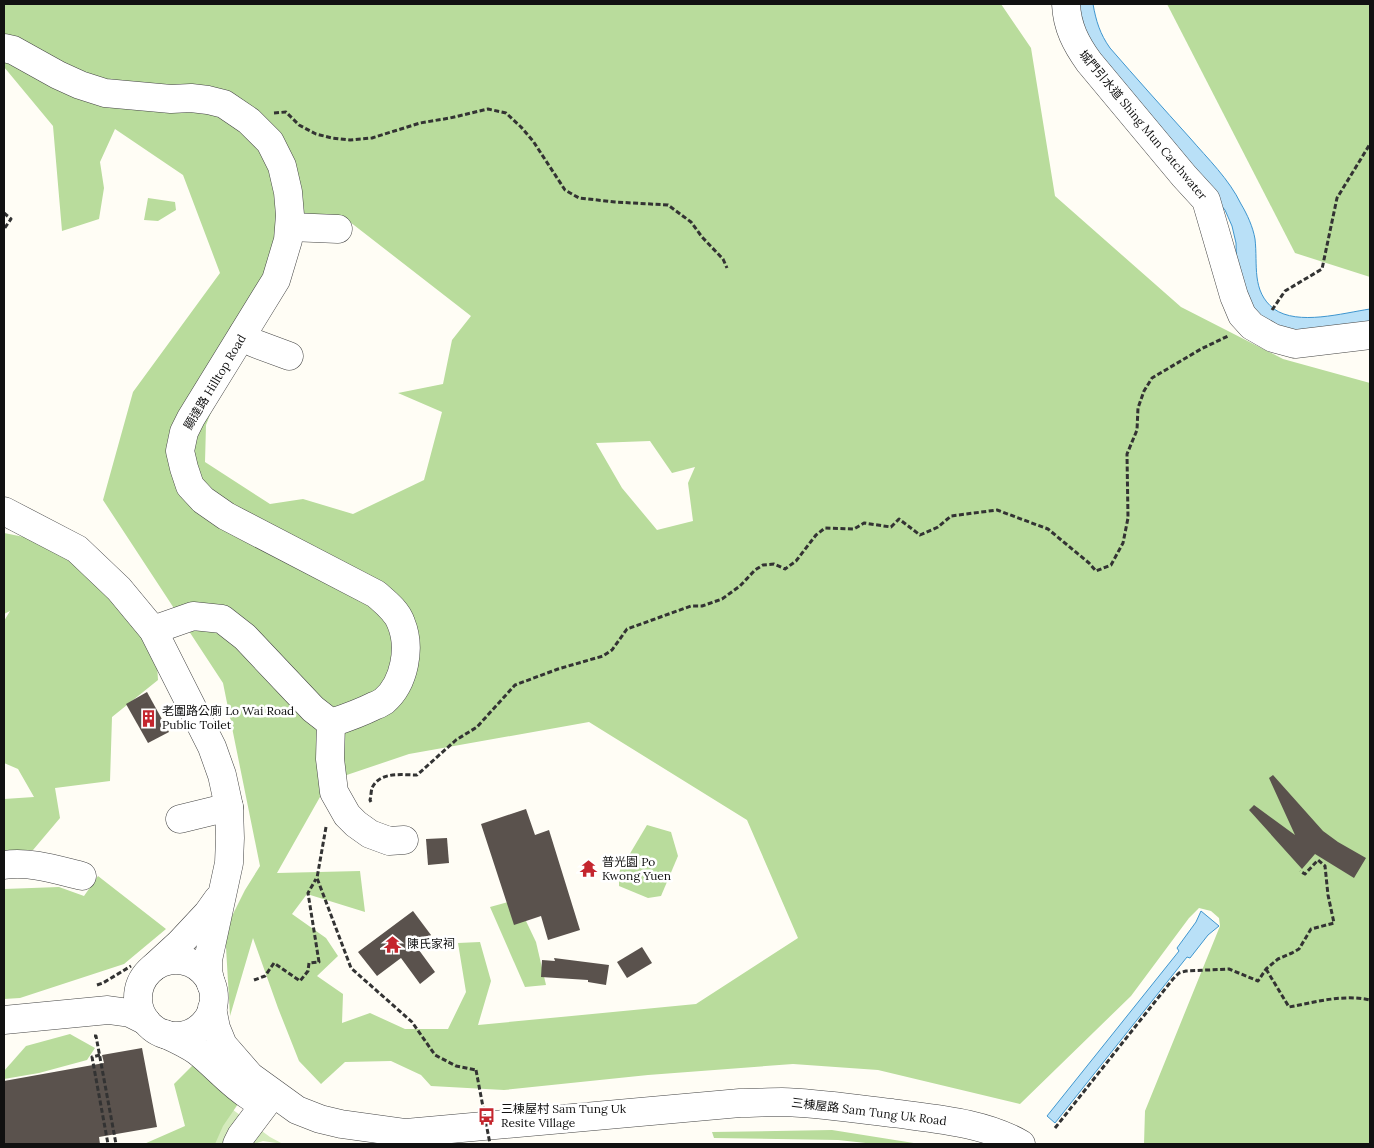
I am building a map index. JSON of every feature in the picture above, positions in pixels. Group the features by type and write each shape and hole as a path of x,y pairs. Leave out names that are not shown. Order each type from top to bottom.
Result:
{"street":[{"name":"城門引水道 Shing Mun Catchwater","path":"1066,4 1070,28 1077,46 1088,62 1206,200 1234,296 1242,315 1252,326 1273,338 1295,344 1370,335"},
{"name":"顯達路 Hilltop Road","path":"4,48 13,50 80,85 105,92 172,99 191,98 224,104 249,121 270,142 282,166 288,192 290,227 276,280 191,418 184,432 180,451 190,486 203,500 226,516 376,594 389,605 401,622 406,644 402,672 396,686 384,702 331,724"},
{"path":"290,227 338,229"},
{"path":"243,334 254,343 289,356"},
{"name":"三棟屋路 Sam Tung Uk Road","path":"4,511 77,549 119,589 154,630 212,747 222,775 229,807 230,846 229,863 208,960 216,1028 223,1045 250,1076 298,1110 320,1119 341,1124 406,1133 740,1103 780,1102 816,1104 938,1119 976,1127 1008,1137 1021,1144"},
{"path":"154,630 193,616 222,619 245,637 313,708 331,724 330,759 334,792 347,815 370,834 389,840 404,840"},
{"path":"180,819 229,807"},
{"path":"4,865 39,866 82,876"},
{"path":"4,1020 73,1013 116,1000 127,992 145,968 180,943 217,902 224,886"},
{"path":"170,960 178,960 194,965 202,971 212,996 209,1016 198,1029 183,1035 156,1027 141,1011 138,995 145,968 170,960"},
{"name":"三棟屋路 Sam Tung Uk Road","path":"73,1013 108,1010 130,1013 197,1051 238,1089 253,1099 271,1106 298,1110"},
{"path":"237,1144 265,1104"}],"path":[{"path":"268,118 275,113 286,112 299,125 316,134 350,140 372,138 420,123 488,109 506,113 533,141 565,190 579,198 668,205 691,222 723,259 727,268"},
{"path":"1273,308 1285,290 1322,269 1337,198 1370,144"},
{"path":"4,213 11,219 4,229"},
{"path":"375,807 370,800 372,788 379,780 389,775 416,775 456,740 477,727 515,685 558,669 603,656 612,650 627,630 691,606 702,606 722,599 740,586 755,570 764,565 774,564 785,569 796,561 816,535 826,528 854,529 864,523 891,527 899,519 920,535 938,528 951,516 997,510 1048,529 1096,571 1111,565 1123,543 1128,518 1127,454 1137,430 1138,408 1152,378 1201,349 1252,326"},
{"path":"254,980 265,976 274,963 300,981 308,971 309,963 319,962 308,893 317,878 326,824 338,826 347,815"},
{"path":"1055,1128 1179,973 1229,969 1258,981 1266,969 1278,959 1299,949 1311,929 1334,923 1328,895 1325,866 1318,860 1305,874 1300,871"},
{"path":"317,878 350,968 412,1022 436,1055 456,1066 476,1070 490,1144"},
{"path":"95,986 145,968"},
{"path":"1266,969 1289,1007 1338,998 1370,1000"},
{"path":"96,1036 116,1144"},
{"path":"100,1056 92,1057 108,1144"}],"green space":[{"path":"4,4 1001,4 1031,48 1055,196 1181,307 1283,359 1370,383 1370,1144 1144,1144 1145,1111 1220,926 1219,918 1211,911 1199,908 1189,918 1131,996 1020,1104 878,1070 793,1064 648,1075 504,1090 431,1086 421,1075 391,1061 345,1062 321,1084 299,1061 253,938 230,1016 225,930 245,890 260,866 223,683 103,500 133,392 220,273 183,175 115,129 100,162 104,188 99,219 62,231 53,126 4,67","holes":["341,215 471,316 452,340 443,384 398,393 442,412 424,480 353,514 303,499 270,504 205,462 206,425 272,259 277,217","650,441 672,473 695,467 688,483 693,521 657,530 622,488 596,443","589,722 747,820 798,938 696,1004 478,1025 491,981 480,942 458,943 466,992 448,1029 405,1029 370,1013 342,1023 343,994 317,976 338,956 326,938 292,914 307,894 365,912 360,871 277,873 329,781 409,754"]},
{"path":"1167,4 1370,4 1370,277 1295,253"},
{"path":"148,198 175,202 176,210 158,221 144,220"},
{"path":"4,533 29,538 65,557 154,613 158,680 112,717 110,781 55,788 60,818 33,850 4,853 4,799 34,797 18,769 4,763 4,621 10,611 4,614"},
{"path":"647,825 671,832 678,856 661,896 648,898 619,886 619,872"},
{"path":"98,876 166,929 124,964 20,998 4,999 4,889 59,887 84,896"},
{"path":"516,900 536,942 546,985 525,987 490,907"},
{"path":"70,1034 95,1048 87,1060 39,1073 4,1079 4,1071 26,1046"},
{"path":"196,1062 238,1104 223,1126 215,1144 144,1144 185,1126 174,1084"},
{"path":"210,1093 270,1137 283,1144 263,1141 254,1144 196,1144"},
{"path":"832,1130 920,1144 875,1144 838,1140 714,1138 712,1132"}],"water":[{"path":"1072,4 1093,4 1099,27 1110,48 1211,162 1236,195 1253,230 1257,277 1262,294 1267,302 1274,309 1284,314 1308,318 1370,309 1370,327 1329,335 1264,326 1237,283 1236,243 1232,226 1225,210 1096,60"},
{"path":"1201,911 1219,926 1208,935 1190,958 1187,957 1055,1123 1047,1116 1179,951 1177,948 1196,922"}],"building":[{"name":"老圍路公廁 Lo Wai Road Public Toilet","path":"147,692 169,732 148,743 126,704"},
{"path":"1273,775 1323,831 1366,858 1354,878 1315,854 1302,869 1249,810 1254,805 1295,835 1269,778"},
{"path":"526,809 535,835 549,830 580,930 548,940 541,916 514,925 481,824"},
{"path":"447,838 449,863 428,865 426,839"},
{"path":"413,911 431,935 416,946 435,972 420,984 401,958 377,976 358,952"},
{"path":"642,947 652,963 627,978 617,962"},
{"path":"554,958 609,965 606,985 588,982 588,980 541,977 542,960 555,961"},
{"path":"142,1048 157,1127 99,1137 100,1144 4,1144 4,1081 104,1063 102,1055"}],"place":[{"name":"老圍路公廁 Lo Wai Road Public Toilet","path":"148,718"},
{"name":"普光園 Po Kwong Yuen","path":"588,869"},
{"name":"陳氏家祠","path":"393,944"},
{"name":"三棟屋村 Sam Tung Uk Resite Village","path":"487,1116"}]}
